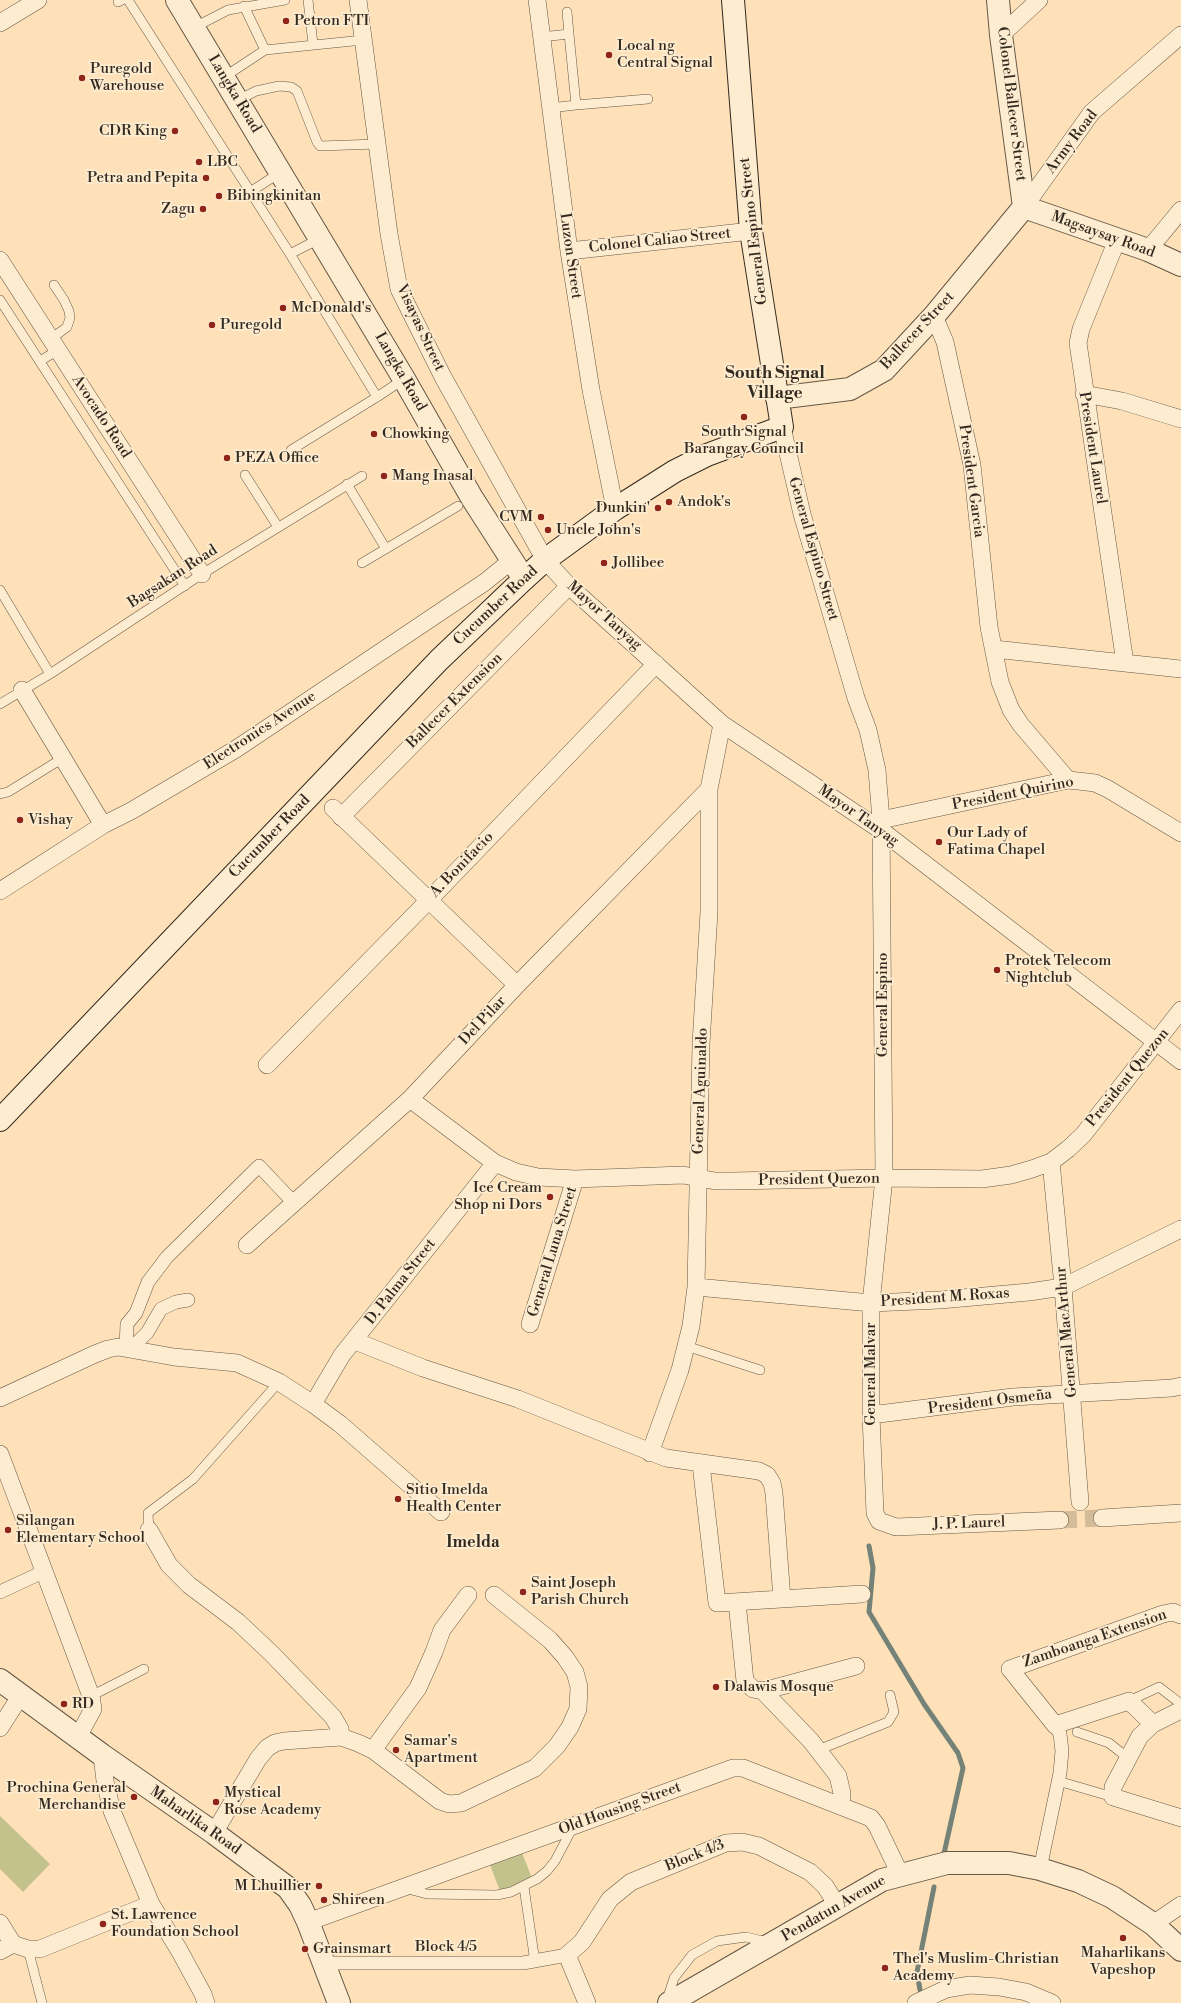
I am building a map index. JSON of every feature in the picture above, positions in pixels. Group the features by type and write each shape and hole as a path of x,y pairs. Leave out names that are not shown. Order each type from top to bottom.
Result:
{"street":[{"path":"0,23 38,0"},
{"name":"Langka Road","path":"177,0 404,379 472,498 524,579"},
{"name":"Visayas Street","path":"358,0 389,234 399,289 443,377 545,560"},
{"name":"Luzon Street","path":"537,0 569,251 591,390 615,509"},
{"name":"General Espino Street","path":"733,0 751,231 782,427 802,514 856,698 868,730 877,770 882,826"},
{"name":"Colonel Ballecer Street","path":"998,0 1001,35 1024,208"},
{"path":"1001,35 1038,0"},
{"name":"Army Road","path":"1024,208 1092,112 1181,35"},
{"name":"Magsaysay Road","path":"1024,208 1148,250 1181,265"},
{"name":"Ballecer Street","path":"777,398 850,389 884,370 934,316 1024,208"},
{"path":"1148,250 1181,210"},
{"name":"Colonel Caliao Street","path":"569,251 751,231"},
{"name":"President Laurel","path":"1117,240 1081,329 1078,343 1084,394 1125,662"},
{"name":"Avocado Road","path":"0,260 202,574"},
{"name":"President Garcia","path":"934,316 945,342 972,465 989,627 1000,682 1011,710 1021,725 1068,780"},
{"path":"1084,394 1122,401 1181,420"},
{"path":"545,560 615,509 675,471 706,456 782,427"},
{"name":"Electronics Avenue","path":"0,891 103,825 131,811 236,749 485,582 512,560"},
{"name":"Cucumber Road","path":"0,1120 439,660 545,560"},
{"name":"Mayor Tanyag","path":"545,560 569,586 722,724 882,826 1181,1061"},
{"name":"Ballecer Extension","path":"429,900 337,813 569,586"},
{"path":"994,648 1181,669"},
{"name":"A. Bonifacio","path":"267,1065 429,900 656,664"},
{"path":"22,690 103,825"},
{"name":"General Aguinaldo","path":"650,1453 680,1370 686,1346 696,1287 701,1044 710,912 709,789 722,724"},
{"name":"President Quirino","path":"882,826 1068,780 1095,784 1108,789 1181,834"},
{"name":"Del Pilar","path":"248,1244 410,1099 518,985 709,789"},
{"name":"General Espino","path":"882,826 884,1178"},
{"path":"429,900 518,985"},
{"name":"President Quezon","path":"410,1099 495,1163 516,1172 538,1177 575,1179 661,1174 683,1175 732,1182 884,1178 982,1179 1011,1175 1051,1162 1083,1135 1181,1010"},
{"name":"General MacArthur","path":"1051,1162 1063,1287 1080,1502"},
{"name":"D. Palma Street","path":"313,1404 335,1366 495,1163"},
{"path":"128,1348 127,1324 136,1313 148,1282 166,1257 259,1166 294,1203"},
{"name":"General Malvar","path":"879,1521 874,1504 871,1415 871,1303 884,1178"},
{"name":"General Luna Street","path":"530,1324 575,1179"},
{"name":"President M. Roxas","path":"696,1287 871,1303 940,1300 1063,1287 1181,1229"},
{"path":"128,1348 147,1333 161,1309 166,1306 188,1300"},
{"path":"355,1341 423,1368 518,1399 650,1453 666,1458 701,1464 759,1471 767,1475 772,1483 782,1599"},
{"path":"0,1398 108,1349 128,1348 174,1357 237,1363 279,1382 313,1404 340,1424 444,1516"},
{"name":"President Osmeña","path":"871,1415 1013,1397 1172,1388 1181,1386"},
{"path":"0,1454 43,1572 91,1696 93,1709 78,1737"},
{"path":"701,1464 717,1603 862,1594"},
{"path":"1102,1518 1181,1513"},
{"name":"J. P. Laurel","path":"879,1521 896,1527 1060,1520"},
{"path":"149,1530 169,1565 189,1586 238,1622 271,1654 333,1718 340,1729 341,1737"},
{"path":"0,1592 43,1572"},
{"path":"214,1833 258,1759 267,1748 275,1743 284,1741 341,1737 372,1750 440,1801 449,1804 461,1803 535,1768 557,1746 570,1727 578,1709 579,1687 575,1672 565,1657 550,1640 491,1591"},
{"path":"372,1750 418,1688 442,1630 470,1592"},
{"path":"736,1602 745,1681 753,1689 763,1690 856,1666"},
{"name":"Zamboanga Extension","path":"1055,1725 1010,1669 1163,1614 1173,1612 1181,1615"},
{"name":"Maharlika Road","path":"0,1680 102,1755 214,1833 288,1888 300,1905 308,1922 339,2003"},
{"path":"763,1690 818,1750 838,1776 842,1793 841,1805"},
{"path":"0,1728 21,1695"},
{"path":"1040,1869 1058,1781 1062,1751 1060,1734 1055,1725 1129,1701 1153,1724"},
{"path":"1181,1710 1153,1724 1140,1736 1113,1787 1113,1797 1181,1818"},
{"path":"102,1755 105,1781 112,1812 151,1904 179,1950 203,1994 206,2003"},
{"name":"Old Housing Street","path":"308,1922 733,1768 743,1768 841,1805 870,1818 877,1826 900,1874"},
{"name":"Block 4/3","path":"567,1955 582,1942 610,1899 631,1882 726,1843 735,1841 759,1846 810,1872 822,1882 837,1904"},
{"name":"Pendatun Avenue","path":"668,2003 774,1944 837,1904 882,1880 900,1874 947,1863 1009,1863 1040,1869 1078,1881 1112,1897 1153,1924 1181,1950"},
{"path":"0,1923 14,1948 40,1949 151,1904"},
{"path":"1153,1924 1181,1905"},
{"path":"567,1955 587,2003"},
{"name":"Block 4/5","path":"325,1964 523,1963 567,1955"},
{"path":"927,2001 946,1989 970,1985 999,1987 1026,1992 1052,2003"}],"lane":[{"path":"128,0 290,254 377,397"},
{"path":"195,28 228,10 285,0"},
{"path":"308,0 313,44"},
{"path":"244,6 265,50"},
{"path":"567,12 576,105"},
{"path":"541,37 569,34"},
{"path":"224,77 265,50 363,40"},
{"path":"238,100 256,91 279,86 291,87 297,91 316,142 320,146 377,144"},
{"path":"550,108 648,99"},
{"path":"250,192 281,172"},
{"path":"290,254 320,238"},
{"path":"40,361 55,345 67,327 70,318 64,300 54,285"},
{"path":"0,300 185,586"},
{"path":"291,450 404,379"},
{"path":"245,475 278,527"},
{"name":"Bagsakan Road","path":"0,704 50,674 202,574 362,476"},
{"path":"347,484 386,549"},
{"path":"362,563 458,506"},
{"path":"0,590 50,674"},
{"path":"0,794 8,792 63,758"},
{"path":"686,1346 760,1370"},
{"path":"149,1530 148,1513 193,1480 279,1382"},
{"path":"91,1696 144,1669"},
{"path":"1129,1701 1159,1687 1181,1704"},
{"path":"818,1750 888,1722 894,1712 890,1695"},
{"path":"1078,1732 1109,1743 1128,1758"},
{"path":"1058,1781 1113,1797"},
{"path":"403,1887 427,1894 497,1895 511,1892 537,1880 547,1871 555,1861 574,1826"},
{"path":"524,1887 535,1962"},
{"path":"668,2003 674,1978 692,1955 717,1941 746,1937 774,1944"},
{"path":"14,1948 42,2003"}],"shaded area":[{"path":"0,1816 50,1864 23,1892 0,1869"},
{"path":"522,1853 532,1878 500,1891 490,1865"}],"waterway":[{"path":"869,1546 873,1568 869,1612 924,1704 958,1753 963,1768 943,1858"},
{"path":"920,1990 917,1972 934,1887"}],"tunnel":[{"path":"1060,1520 1102,1518"}],"place":[{"name":"Petron FTI","path":"286,21"},
{"name":"Local ng Central Signal","path":"609,55"},
{"name":"Puregold Warehouse","path":"82,78"},
{"name":"CDR King","path":"175,131"},
{"name":"LBC","path":"199,162"},
{"name":"Petra and Pepita","path":"206,178"},
{"name":"Bibingkinitan","path":"219,196"},
{"name":"Zagu","path":"203,209"},
{"name":"McDonald's","path":"283,308"},
{"name":"Puregold","path":"212,325"},
{"name":"South Signal Barangay Council","path":"744,417"},
{"name":"Chowking","path":"374,434"},
{"name":"PEZA Office","path":"227,458"},
{"name":"Mang Inasal","path":"384,476"},
{"name":"Andok's","path":"669,502"},
{"name":"Dunkin'","path":"658,508"},
{"name":"CVM","path":"541,517"},
{"name":"Uncle John's","path":"548,530"},
{"name":"Jollibee","path":"604,563"},
{"name":"Vishay","path":"20,820"},
{"name":"Our Lady of Fatima Chapel","path":"939,842"},
{"name":"Protek Telecom Nightclub","path":"997,970"},
{"name":"Ice Cream Shop ni Dors","path":"550,1197"},
{"name":"Sitio Imelda Health Center","path":"398,1499"},
{"name":"Silangan Elementary School","path":"8,1530"},
{"name":"Saint Joseph Parish Church","path":"523,1592"},
{"name":"Dalawis Mosque","path":"716,1687"},
{"name":"RD","path":"64,1704"},
{"name":"Samar's Apartment","path":"396,1750"},
{"name":"Prochina General Merchandise","path":"134,1797"},
{"name":"Mystical Rose Academy","path":"216,1802"},
{"name":"M Lhuillier","path":"319,1886"},
{"name":"Shireen","path":"324,1900"},
{"name":"St. Lawrence Foundation School","path":"103,1924"},
{"name":"Maharlikans Vapeshop","path":"1123,1938"},
{"name":"Grainsmart","path":"305,1949"},
{"name":"Thel's Muslim-Christian Academy","path":"885,1968"}],"district":[{"name":"South Signal Village","path":"775,384"},
{"name":"Imelda","path":"473,1543"}]}
